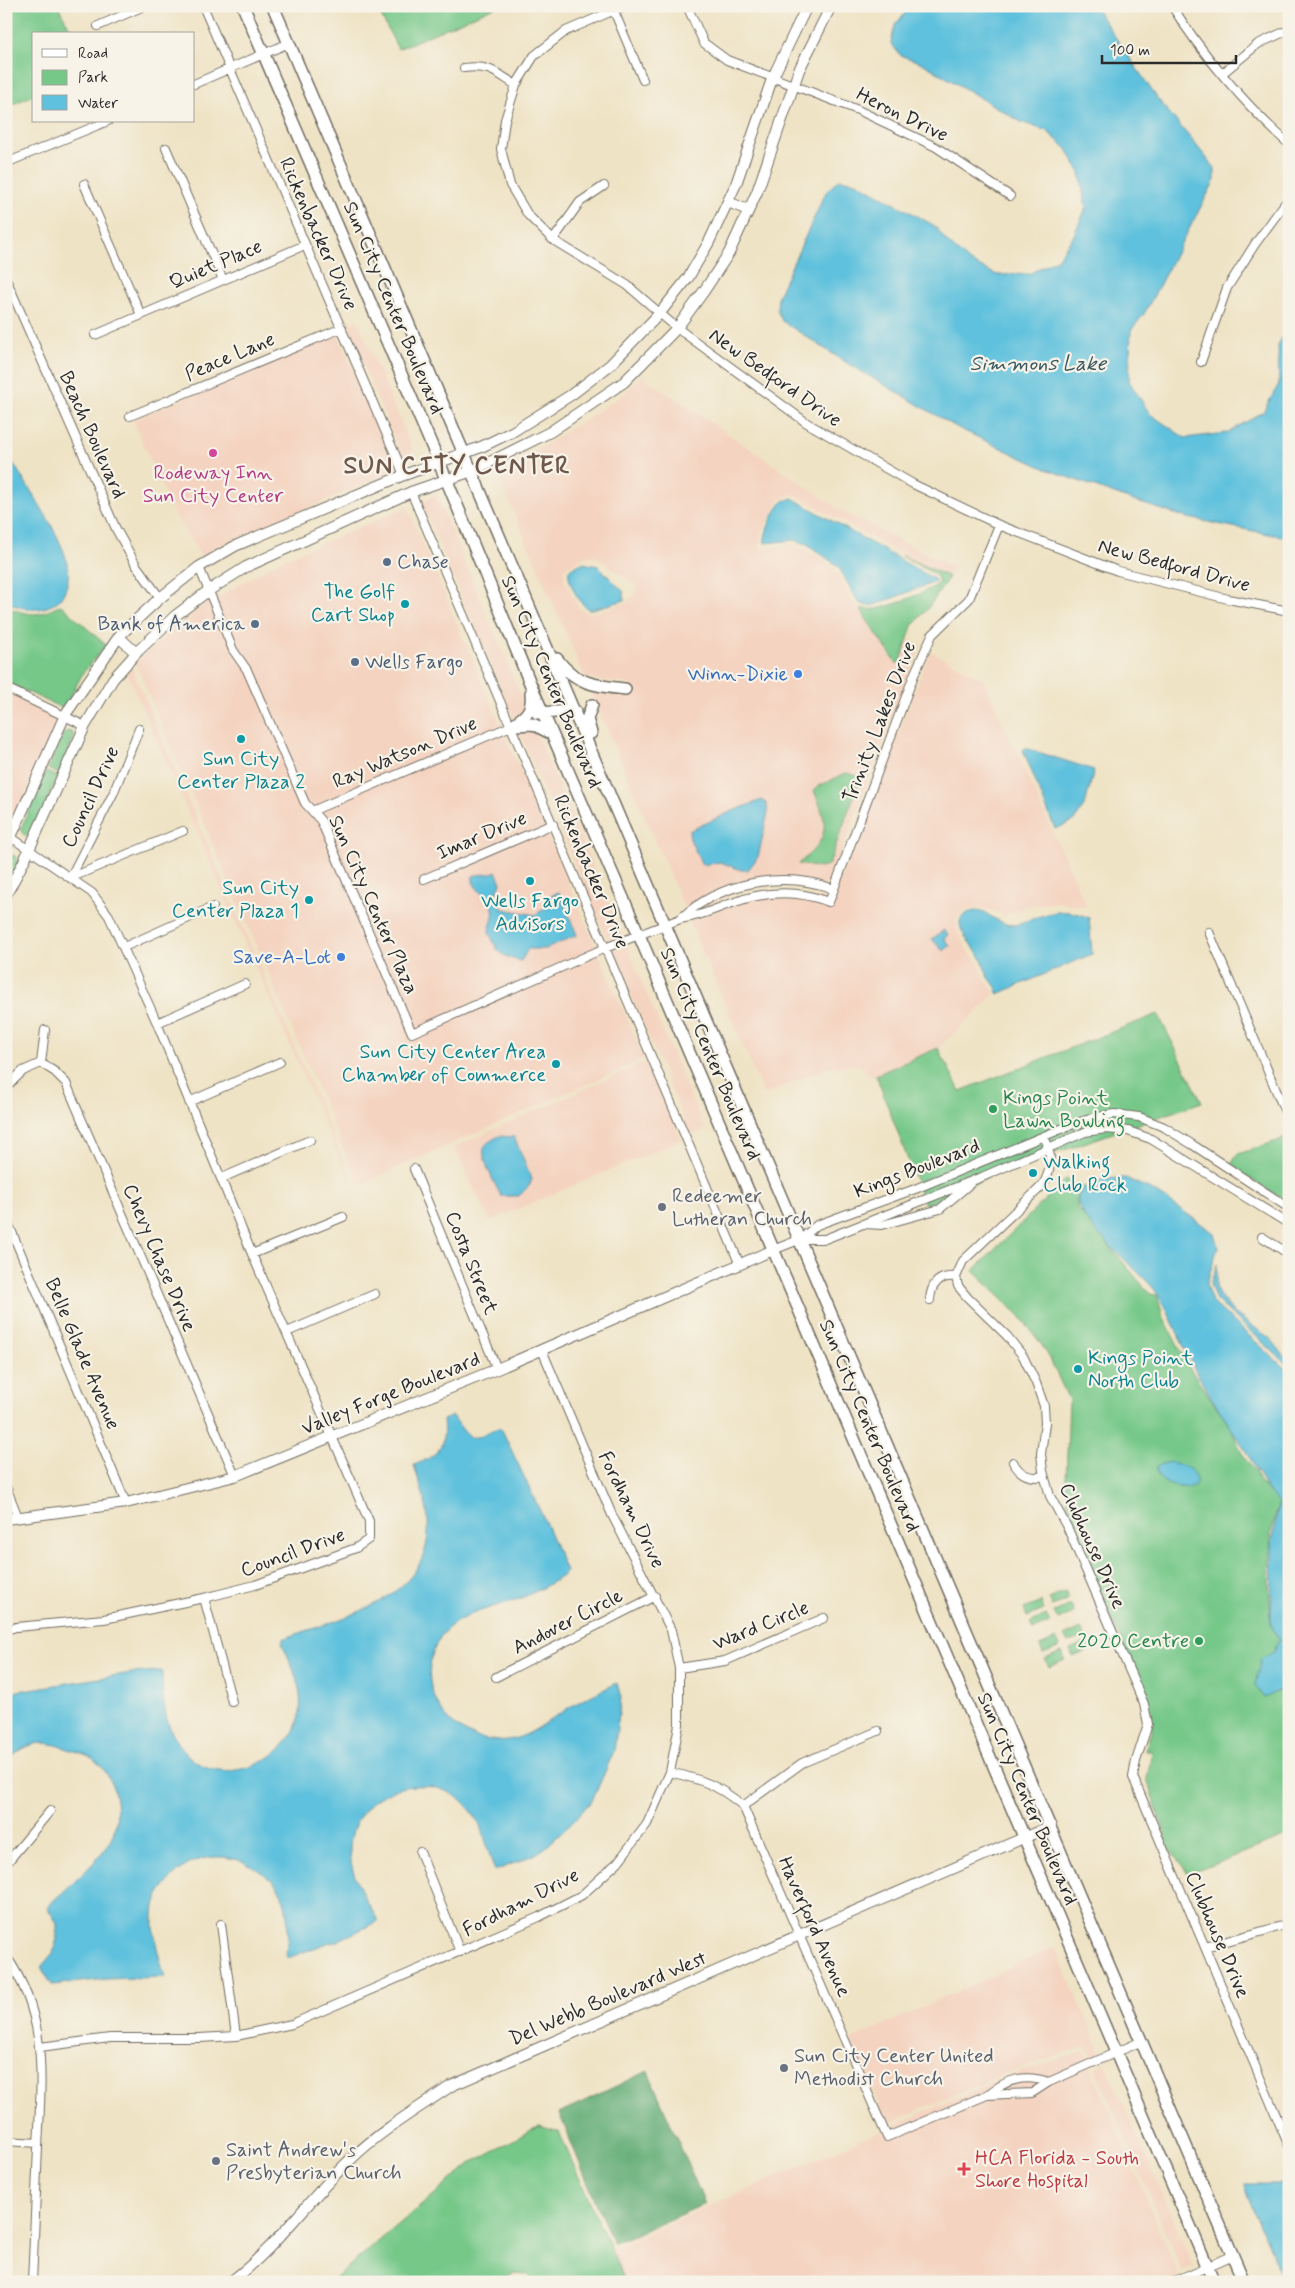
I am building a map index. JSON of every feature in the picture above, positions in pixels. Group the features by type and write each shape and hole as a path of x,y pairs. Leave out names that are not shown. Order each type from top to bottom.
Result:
{"main road":[{"name":"Sun City Center Boulevard","path":"243,6 447,480 542,712 774,1250 1023,1838 1214,2282"},
{"name":"Sun City Center Boulevard","path":"274,6 1244,2282"},
{"path":"546,642 565,669 580,681 595,686 625,689"},
{"path":"524,718 532,708 530,683"},
{"path":"592,705 587,714 589,727 615,790 621,817"},
{"path":"511,726 524,718 542,712 575,711"},
{"path":"511,726 525,723 533,724 552,734"}],"street":[{"path":"98,26 144,6"},
{"name":"Rickenbacker Drive","path":"203,6 404,475"},
{"name":"New Bedford Drive","path":"624,6 566,31 534,56 516,85 505,120 501,149 510,184 528,215 553,240 627,285 677,328 807,423 913,484 999,525 1118,571 1228,599 1289,611"},
{"name":"Heron Drive","path":"687,6 704,43 726,60 858,110 936,147 1010,196"},
{"path":"6,848 65,715 119,636 160,598 199,567 235,546 512,432 571,394 610,365 660,313 688,278 709,242 736,184 772,79 807,6"},
{"path":"6,895 30,849 85,726 113,679 136,653 175,616 208,591 246,567 411,492 472,471 550,432 583,412 624,382 677,328 729,253 757,192 793,86 812,42 831,6"},
{"path":"1172,6 1188,32 1263,121 1289,144"},
{"path":"614,11 643,80"},
{"path":"1223,73 1258,44 1284,32 1289,32"},
{"path":"195,84 289,43"},
{"path":"464,68 480,66 489,68 516,85"},
{"path":"6,163 106,122"},
{"path":"166,148 222,280"},
{"path":"84,184 141,315"},
{"path":"553,240 580,202 604,186"},
{"path":"1201,362 1227,288 1255,244 1289,198"},
{"path":"728,202 748,210"},
{"name":"Quiet Place","path":"95,335 304,245"},
{"name":"Beach Boulevard","path":"6,279 116,529 136,565 160,598"},
{"name":"Peace Lane","path":"130,416 342,328"},
{"name":"Rickenbacker Drive","path":"411,492 740,1265"},
{"name":"Trinity Lakes Drive","path":"639,935 680,919 701,916 735,902 767,894 800,893 829,902 910,684 928,643 932,635 969,599 999,525"},
{"name":"Sun City Center Plaza","path":"199,567 233,650 248,670 305,804 321,821 412,1033 605,948 639,935"},
{"path":"119,636 136,653"},
{"path":"6,688 85,726"},
{"name":"Ray Watson Drive","path":"312,811 511,726"},
{"name":"Council Drive","path":"70,878 113,794 139,729"},
{"name":"Imar Drive","path":"424,879 553,824"},
{"name":"Council Drive","path":"70,878 183,831"},
{"name":"Council Drive","path":"6,1630 16,1627 104,1619 255,1586 356,1548 369,1539 369,1521 252,1254 222,1178 110,916 92,893 12,838"},
{"name":"Trinity Lakes Drive","path":"680,919 696,904 732,889 757,882 801,879 834,889"},
{"path":"124,947 213,907"},
{"path":"1209,932 1289,1122"},
{"path":"156,1023 245,984"},
{"path":"6,1087 23,1071 41,1063 45,1030"},
{"path":"189,1102 280,1062"},
{"name":"Chevy Chase Drive","path":"41,1063 55,1072 66,1083 235,1476"},
{"name":"Kings Boulevard","path":"774,1250 801,1239 817,1225 915,1189 1044,1136 1093,1118 1114,1114 1140,1117 1179,1136 1289,1208"},
{"name":"Kings Boulevard","path":"801,1239 825,1239 974,1180 1085,1132 1106,1130 1128,1131 1151,1139 1289,1224"},
{"path":"930,1300 932,1286 936,1281 943,1277 956,1277 963,1262 1042,1186 1049,1175 1051,1161 1049,1148 1044,1136"},
{"path":"222,1178 310,1140"},
{"name":"Costa Street","path":"414,1169 497,1369"},
{"name":"Kings Boulevard","path":"863,1224 882,1225 924,1216 940,1209 974,1180"},
{"path":"252,1254 343,1217"},
{"name":"Belle Glade Avenue","path":"6,1218 126,1503"},
{"path":"1262,1237 1289,1254"},
{"name":"Valley Forge Boulevard","path":"6,1519 126,1503 235,1476 497,1369 774,1250"},
{"name":"Clubhouse Drive","path":"956,1277 958,1286 967,1298 1007,1336 1023,1356 1036,1383 1044,1406 1045,1423 1041,1454 1044,1476 1050,1496 1068,1529 1144,1704 1148,1724 1133,1776 1289,2146"},
{"path":"287,1332 375,1294"},
{"name":"Fordham Drive","path":"40,2047 110,2038 236,2036 292,2024 539,1917 582,1895 618,1862 647,1824 670,1772 679,1725 679,1668 671,1630 612,1514 542,1350"},
{"path":"1014,1462 1018,1471 1026,1476 1044,1476"},
{"path":"6,1487 18,1516"},
{"name":"Andover Circle","path":"496,1677 655,1596"},
{"path":"204,1598 232,1702"},
{"name":"Ward Circle","path":"679,1668 726,1660 824,1618"},
{"path":"743,1806 802,1764 878,1731"},
{"name":"Haverford Avenue","path":"670,1772 711,1783 727,1792 743,1806 887,2137 987,2095"},
{"path":"6,1864 50,1811"},
{"name":"Del Webb Boulevard West","path":"230,2282 273,2245 350,2159 397,2122 452,2086 1051,1826"},
{"path":"420,1852 460,1952"},
{"path":"220,1924 236,2036"},
{"path":"1205,1947 1289,1924"},
{"path":"6,1956 27,1995 34,2014 40,2047 42,2075 32,2282"},
{"path":"987,2095 1032,2092 1049,2082 1142,2041"},
{"path":"987,2095 1000,2084 1014,2080 1033,2077 1049,2082"},
{"path":"6,2142 38,2143"},
{"path":"1173,2282 1233,2255"}],"shaded area":[{"path":"357,320 413,450 404,461 346,325"},
{"path":"338,334 396,471 214,548 202,557 174,514 133,420"},
{"path":"642,376 842,511 952,567 949,577 926,568 793,494 779,500 760,536 761,549 794,544 820,557 834,569 844,583 850,599 856,606 861,608 892,659 901,661 908,639 921,646 837,864 823,889 765,883 686,912 597,706 599,703 595,701 590,690 629,694 631,685 585,678 498,475 620,397","holes":["588,556 595,556 637,586 636,593 629,598 628,602 589,614 579,608 564,578 564,570 566,567","814,791 850,811 821,868 799,864 821,842 825,826","762,800 768,812 758,857 748,870 730,867 720,862 706,865 689,831"]},
{"path":"436,495 526,708 514,719 421,502"},
{"path":"407,507 644,1059 359,1185 135,662 196,611 277,562"},
{"path":"930,651 983,679 1087,907 1057,902 1027,906 1006,915 980,907 964,910 956,921 957,930 967,950 979,962 984,978 993,990 994,995 938,1048 876,1075 878,1080 859,1065 828,1067 764,1095 689,921 766,892 828,900 846,867"},
{"path":"131,666 352,1181 350,1182 126,671"},
{"path":"6,693 59,717 6,837"},
{"path":"518,729 535,730 623,937 608,942"},
{"path":"626,945 705,1130 691,1136 612,951"},
{"path":"648,1061 681,1140 490,1221 454,1147"},
{"path":"1055,1947 1102,2054 1092,2058 1087,2048 1082,2047 1003,2074 887,2124 851,2040"},
{"name":"HCA Florida - South Shore Hospital","path":"1084,2051 1181,2282 625,2282 611,2249 1004,2077"},
{"path":"1105,2062 1194,2267 1182,2272 1095,2067"}],"green space":[{"path":"6,6 58,6 72,32 32,32 32,96 6,107"},
{"path":"376,6 497,6 398,49"},
{"path":"900,555 949,577 929,607 912,626 901,661 897,664 865,617 861,608 868,609 888,606 936,586 939,581 936,575"},
{"path":"61,605 106,645 83,673 64,709 6,682 6,607 34,614 46,612"},
{"path":"67,731 72,732 74,737 59,774 48,769 63,734"},
{"path":"46,772 58,777 31,835 25,836 21,828"},
{"path":"846,773 858,776 858,785 829,864 821,868 798,864 816,847 824,832 823,814 814,791 817,787"},
{"path":"13,855 17,857 18,863 6,885 6,859"},
{"path":"1158,1014 1202,1102 995,1174 925,1205 876,1075 938,1048 960,1091"},
{"path":"1289,1137 1289,1203 1230,1166 1238,1154"},
{"path":"1066,1179 1084,1187 1077,1199 1077,1208 1150,1294 1157,1295 1163,1317 1189,1367 1231,1428 1243,1456 1255,1471 1258,1480 1279,1502 1271,1533 1269,1582 1271,1625 1279,1639 1274,1652 1264,1698 1289,1685 1289,1835 1189,1874 1168,1846 1147,1779 1152,1751 1145,1751 1151,1731 1151,1713 1080,1543 1067,1502 1069,1400 1048,1355 1039,1341 1020,1316 973,1271"},
{"path":"1065,1592 1069,1599 1052,1606 1049,1599"},
{"path":"1041,1602 1044,1610 1027,1617 1024,1609"},
{"path":"1071,1605 1074,1613 1058,1620 1054,1612"},
{"path":"1046,1615 1050,1623 1033,1630 1030,1623"},
{"path":"1081,1628 1084,1636 1068,1643 1064,1636"},
{"path":"1056,1639 1060,1647 1043,1654 1040,1646"},
{"path":"1087,1642 1090,1650 1073,1657 1070,1649"},
{"path":"1062,1652 1065,1660 1049,1667 1045,1659"},
{"path":"648,2071 705,2204 613,2244 559,2113"},
{"path":"539,2126 559,2132 625,2282 532,2282 527,2274 513,2273 493,2282 330,2282 473,2162"}],"water":[{"name":"Simmons Lake","path":"911,6 1094,6 1157,98 1215,168 1215,180 1144,314 1131,330 1129,381 1150,414 1185,438 1227,433 1263,412 1279,384 1278,345 1289,326 1289,538 1188,518 1131,500 1046,469 958,428 847,363 782,321 777,310 778,296 826,192 839,179 856,182 935,226 947,242 970,262 997,275 1029,274 1057,259 1073,237 1086,208 1080,173 1067,149 1047,131 1021,122 922,63 900,55 891,43 895,25"},
{"path":"6,452 51,525 65,555 68,572 64,593 58,601 48,607 25,608 6,602"},
{"path":"792,498 934,579 935,582 874,605 867,606 859,603 838,566 807,544 795,540 765,543 766,533 774,514 784,501"},
{"path":"582,563 598,566 623,591 625,600 589,610 574,592 569,575 569,570"},
{"path":"1025,748 1094,770 1085,805 1074,821 1055,829 1023,750"},
{"path":"762,800 766,803 768,812 758,857 748,870 741,870 720,862 702,865 690,839 689,831"},
{"path":"496,871 501,883 497,898 503,909 535,915 547,907 550,896 559,892 577,935 546,949 528,949 521,961 500,952 489,932 493,908 488,899 477,889 473,881 473,876"},
{"path":"974,911 984,913 1009,925 1019,924 1059,912 1073,913 1089,918 1092,954 998,994 997,988 987,974 981,958 962,932 961,919 965,914"},
{"path":"944,930 948,935 944,938 950,946 943,951 932,939"},
{"path":"499,1136 514,1137 532,1179 529,1186 519,1196 501,1196 485,1159 485,1146 488,1142"},
{"path":"1126,1178 1159,1194 1214,1233 1218,1247 1206,1285 1212,1302 1289,1372 1289,1685 1264,1698 1255,1685 1261,1659 1274,1652 1279,1639 1271,1625 1272,1542 1279,1502 1265,1486 1242,1445 1204,1385 1157,1293 1098,1233 1080,1209 1078,1199 1085,1187 1098,1181"},
{"path":"1217,1264 1216,1287 1219,1295 1234,1313 1271,1339 1289,1362 1289,1366 1216,1300 1210,1284"},
{"path":"453,1416 471,1437 481,1436 498,1428 502,1430 566,1571 561,1577 521,1598 475,1613 453,1624 438,1641 431,1658 430,1682 432,1690 439,1706 455,1725 476,1737 501,1741 513,1739 531,1732 564,1710 617,1683 621,1698 614,1751 593,1799 573,1822 545,1848 534,1855 495,1871 485,1838 469,1808 453,1795 435,1787 415,1786 396,1790 378,1798 364,1811 354,1828 350,1849 355,1877 377,1922 333,1943 330,1942 288,1958 286,1956 287,1911 275,1884 251,1866 239,1860 227,1857 202,1859 180,1870 165,1886 156,1902 154,1915 155,1933 165,1977 107,1979 52,1985 41,1967 53,1953 57,1939 57,1923 47,1907 93,1864 108,1844 116,1824 116,1802 114,1791 105,1771 98,1763 84,1754 52,1744 39,1743 23,1749 6,1762 6,1693 131,1673 162,1671 165,1712 168,1722 183,1750 198,1763 215,1769 234,1770 252,1766 269,1758 284,1745 294,1729 300,1711 298,1684 282,1643 283,1639 331,1623 379,1602 400,1588 416,1570 426,1548 428,1521 414,1465 429,1458 439,1449 443,1437 443,1420"},
{"path":"1169,1462 1190,1470 1195,1477 1196,1482 1194,1486 1182,1487 1164,1482 1157,1472 1157,1466"},
{"path":"1245,2184 1288,2184 1289,2186 1289,2282 1284,2282 1282,2278 1246,2192"}],"place":[{"name":"Rodeway Inn Sun City Center","path":"213,453"},
{"name":"Chase","path":"387,562"},
{"name":"The Golf Cart Shop","path":"405,604"},
{"name":"Bank of America","path":"255,624"},
{"name":"Wells Fargo","path":"355,662"},
{"name":"Winn-Dixie","path":"798,674"},
{"name":"Sun City Center Plaza 2","path":"241,739"},
{"name":"Wells Fargo Advisors","path":"530,881"},
{"name":"Sun City Center Plaza 1","path":"309,900"},
{"name":"Save-A-Lot","path":"341,957"},
{"name":"Sun City Center Area Chamber of Commerce","path":"556,1064"},
{"name":"Kings Point Lawn Bowling","path":"993,1109"},
{"name":"Walking Club Rock","path":"1033,1173"},
{"name":"Redeemer Lutheran Church","path":"662,1207"},
{"name":"Kings Point North Club","path":"1078,1369"},
{"name":"2020 Centre","path":"1199,1641"},
{"name":"Sun City Center United Methodist Church","path":"784,2068"},
{"name":"Saint Andrew's Presbyterian Church","path":"216,2161"},
{"name":"HCA Florida - South Shore Hospital","path":"964,2169"}],"district":[{"name":"SUN CITY CENTER","path":"457,466"}]}
